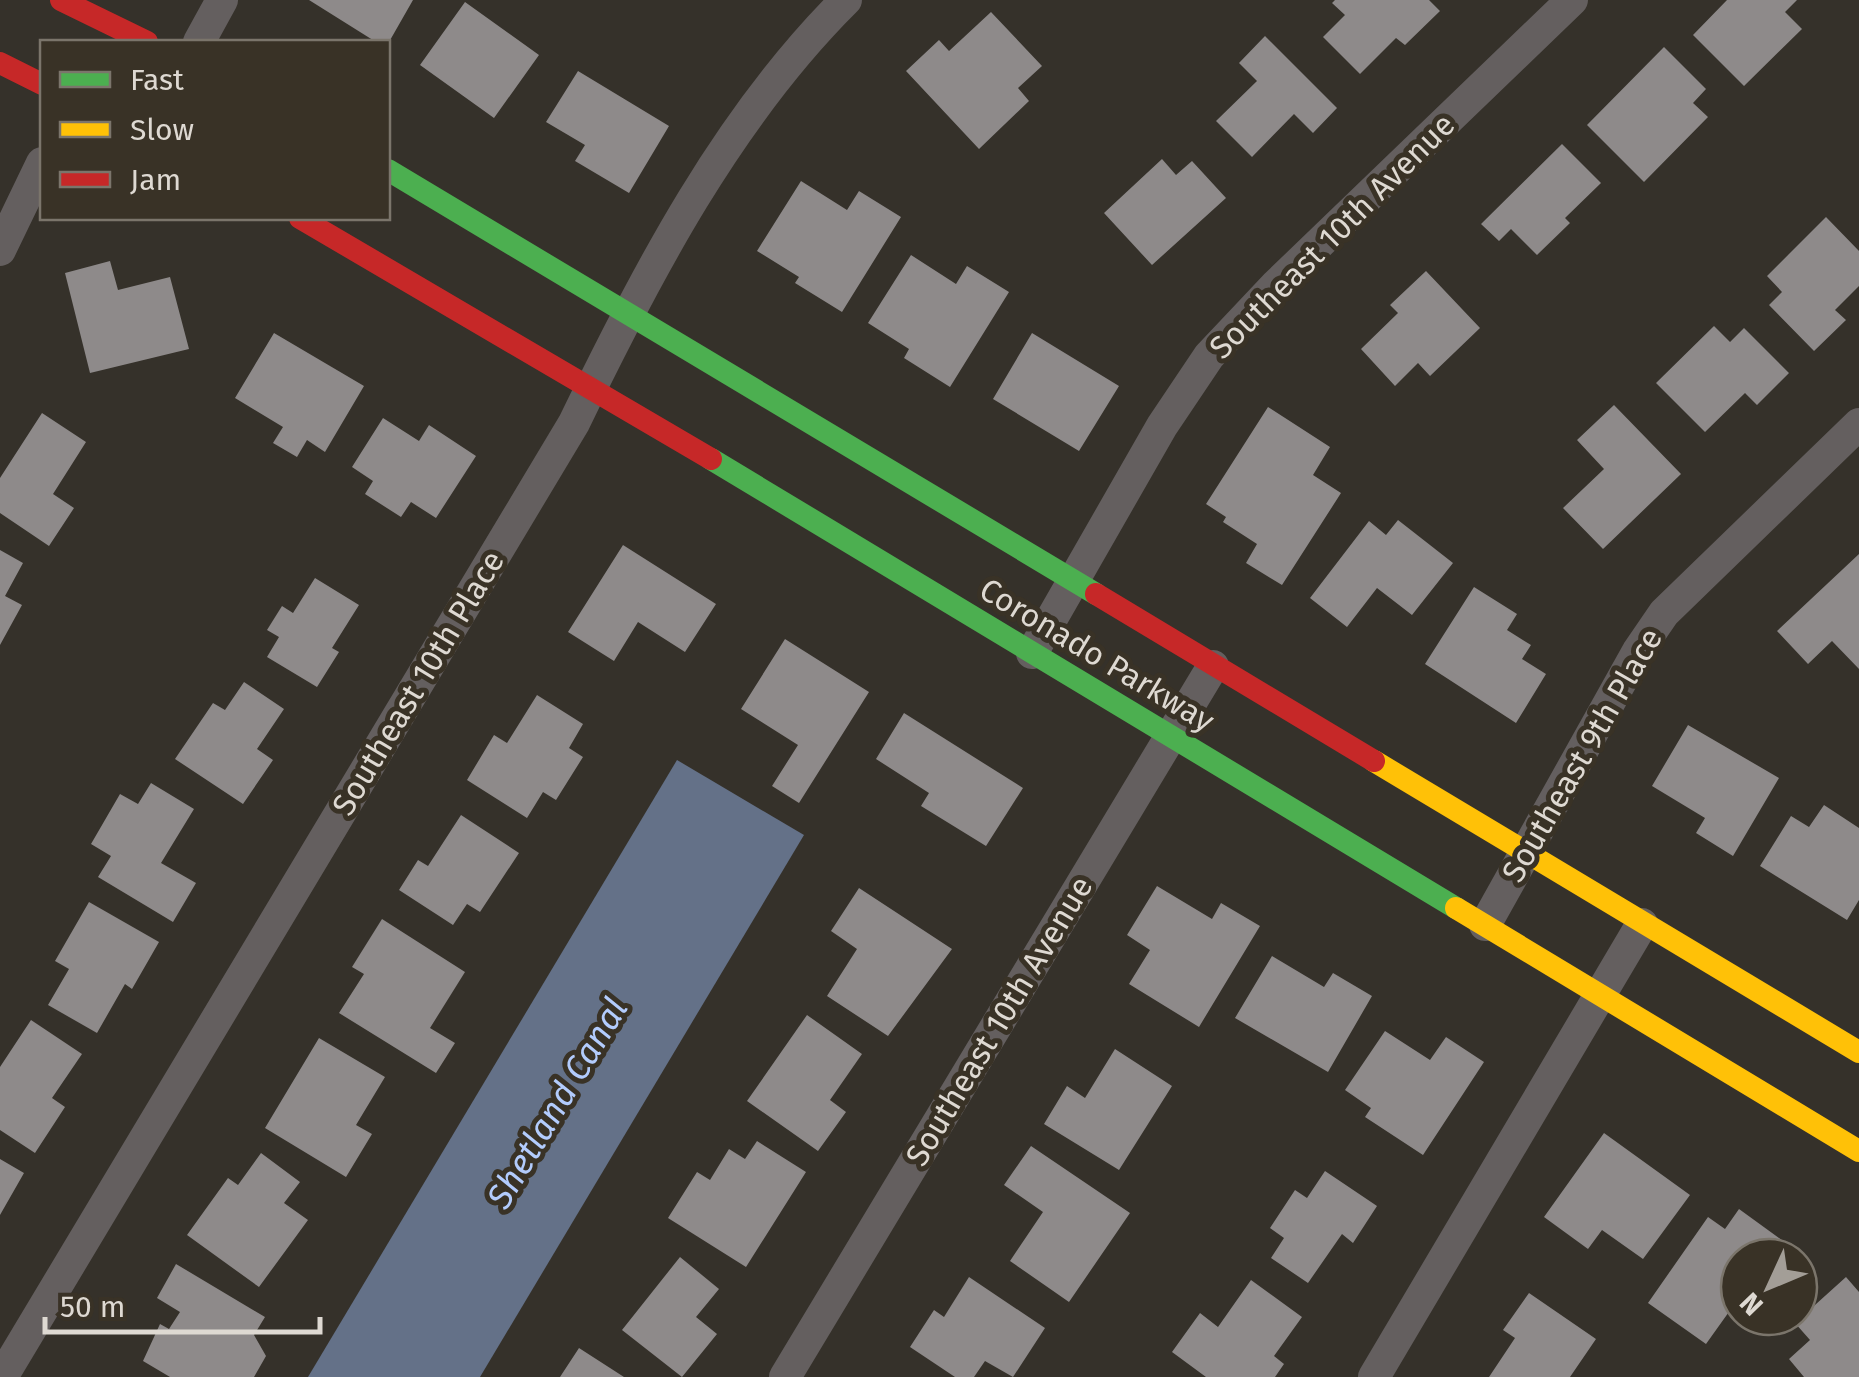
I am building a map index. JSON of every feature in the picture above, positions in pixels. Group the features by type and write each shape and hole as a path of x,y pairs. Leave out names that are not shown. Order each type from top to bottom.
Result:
{"street":[{"path":"61,0 103,33 137,40"},
{"path":"200,40 222,0"},
{"name":"Southeast 10th Place","path":"3,1371 591,388 628,313 770,84 846,0"},
{"name":"Southeast 10th Avenue","path":"1032,653 1162,426 1209,356 1276,285 1572,0"},
{"path":"0,64 40,83"},
{"path":"0,250 40,167"},
{"name":"Coronado Parkway","path":"390,171 1859,1052"},
{"name":"Coronado Parkway","path":"303,220 591,388 1859,1150"},
{"name":"Southeast 9th Place","path":"1485,925 1664,613 1859,424"},
{"name":"Southeast 10th Avenue","path":"786,1377 1213,666"},
{"path":"1374,1377 1642,924"}],"water":[{"name":"Shetland Canal","path":"677,760 804,835 480,1377 308,1377"}],"building":[{"path":"309,0 413,0 390,40 373,40"},
{"path":"1429,0 1440,11 1405,45 1396,38 1360,74 1323,37 1345,15 1332,3"},
{"path":"1727,0 1797,0 1785,12 1802,29 1744,86 1693,35"},
{"path":"465,2 539,55 494,118 420,65"},
{"path":"991,12 1042,66 1018,88 1029,101 979,149 906,71 939,40 949,51"},
{"path":"1265,36 1337,108 1313,133 1294,114 1252,157 1216,121 1257,81 1239,63"},
{"path":"1664,47 1706,89 1693,103 1708,117 1644,182 1587,125"},
{"path":"578,71 669,126 629,193 575,161 585,145 546,122"},
{"path":"1562,144 1601,183 1565,218 1570,223 1537,255 1511,229 1499,241 1481,224"},
{"path":"1162,159 1176,175 1192,161 1226,198 1152,265 1104,213"},
{"path":"801,181 847,210 859,191 901,217 842,312 795,283 799,277 757,251"},
{"path":"1826,217 1859,251 1859,286 1835,310 1846,320 1814,351 1769,305 1782,292 1767,276"},
{"path":"911,255 956,284 967,266 1009,292 950,387 904,358 909,349 868,323"},
{"path":"110,261 118,290 170,277 189,349 90,373 65,273"},
{"path":"1426,271 1480,328 1430,376 1418,363 1395,386 1361,349 1398,313 1390,305"},
{"path":"1714,326 1730,342 1744,328 1789,373 1757,405 1745,393 1705,432 1656,383"},
{"path":"274,333 364,386 325,452 307,440 297,457 273,443 283,427 235,398"},
{"path":"1032,333 1119,386 1079,451 993,399"},
{"path":"1614,405 1681,474 1603,549 1563,508 1604,469 1577,440"},
{"path":"1268,407 1330,447 1313,475 1341,493 1282,585 1246,563 1257,544 1223,522 1226,517 1206,504"},
{"path":"42,413 86,442 53,494 74,508 49,546 0,513 0,478"},
{"path":"383,418 419,441 429,425 476,456 436,518 411,502 401,517 365,494 373,481 352,467"},
{"path":"1398,520 1453,563 1412,615 1377,588 1347,627 1310,598 1369,521 1386,535"},
{"path":"623,545 716,604 685,652 638,622 614,661 568,632"},
{"path":"0,550 23,563 5,596 22,605 0,645"},
{"path":"1859,554 1859,669 1832,641 1808,664 1777,631"},
{"path":"315,578 359,605 332,648 339,652 317,687 267,657 279,637 267,630 282,606 293,613"},
{"path":"1474,587 1517,614 1507,630 1531,645 1522,659 1546,674 1516,723 1425,664"},
{"path":"785,639 869,692 799,803 772,786 798,745 741,709"},
{"path":"244,682 284,709 257,749 273,760 243,804 175,759 213,703 225,710"},
{"path":"537,695 583,724 569,748 583,757 556,800 543,792 527,818 467,780 494,735 507,743"},
{"path":"904,713 1023,788 986,846 921,806 929,793 876,759"},
{"path":"1688,725 1779,778 1733,856 1696,833 1705,818 1652,786"},
{"path":"151,783 194,809 161,863 196,883 173,922 98,877 111,856 91,844 120,794 138,804"},
{"path":"1824,805 1859,828 1859,900 1847,920 1760,866 1791,816 1809,827"},
{"path":"461,815 519,853 480,912 467,904 453,925 399,890 418,860 428,866"},
{"path":"1157,886 1212,919 1221,903 1260,926 1199,1027 1129,984 1150,950 1127,935"},
{"path":"859,888 952,949 888,1036 827,996 857,949 831,931"},
{"path":"89,902 159,942 132,989 125,984 97,1033 48,1005 69,969 55,961"},
{"path":"382,919 465,972 430,1028 455,1043 436,1073 339,1013 364,974 352,967"},
{"path":"1272,956 1324,987 1333,973 1372,996 1328,1072 1235,1018"},
{"path":"807,1015 862,1054 830,1100 846,1112 818,1151 747,1101"},
{"path":"31,1020 82,1054 52,1098 65,1107 35,1153 0,1130 0,1067"},
{"path":"1385,1031 1430,1060 1446,1037 1484,1062 1423,1155 1365,1117 1371,1108 1345,1090"},
{"path":"319,1038 385,1077 356,1125 372,1134 346,1177 265,1128"},
{"path":"1115,1049 1172,1086 1119,1170 1044,1124 1067,1086 1085,1098"},
{"path":"1604,1133 1690,1195 1643,1259 1602,1230 1588,1249 1544,1217"},
{"path":"757,1141 806,1172 746,1267 668,1218 697,1172 710,1180 729,1149 745,1159"},
{"path":"1031,1146 1130,1213 1069,1302 1010,1261 1043,1212 1004,1185"},
{"path":"261,1153 300,1182 284,1203 308,1220 259,1287 187,1235 228,1178 238,1185"},
{"path":"0,1159 24,1173 0,1215"},
{"path":"1325,1171 1377,1206 1353,1243 1342,1234 1308,1283 1271,1258 1284,1238 1270,1228 1295,1190 1307,1198"},
{"path":"1739,1209 1778,1237 1719,1237 1719,1326 1706,1344 1648,1303 1708,1217 1725,1229"},
{"path":"680,1257 719,1289 696,1317 717,1334 682,1377 622,1330"},
{"path":"176,1264 265,1317 254,1335 266,1356 254,1377 170,1377 143,1361 160,1324 169,1329 180,1312 157,1298"},
{"path":"969,1277 1045,1328 1013,1377 985,1361 974,1377 955,1377 910,1347 934,1310 944,1317"},
{"path":"1846,1277 1859,1292 1859,1377 1804,1377 1789,1359 1810,1340 1807,1337 1819,1337 1819,1301"},
{"path":"1251,1280 1302,1317 1274,1356 1284,1364 1275,1377 1206,1377 1172,1352 1200,1313 1218,1327"},
{"path":"1529,1293 1596,1339 1570,1377 1489,1377 1515,1338 1503,1330"},
{"path":"579,1348 624,1377 560,1377"}],"traffic: fast":[{"path":"390,171 1096,594"},
{"path":"711,459 1456,908"}],"traffic: slow":[{"path":"1374,761 1859,1052"},
{"path":"1456,908 1859,1151"}],"traffic: jam":[{"path":"61,0 143,40"},
{"path":"0,63 40,83"},
{"path":"303,220 711,459"},
{"path":"1096,594 1374,761"}]}
